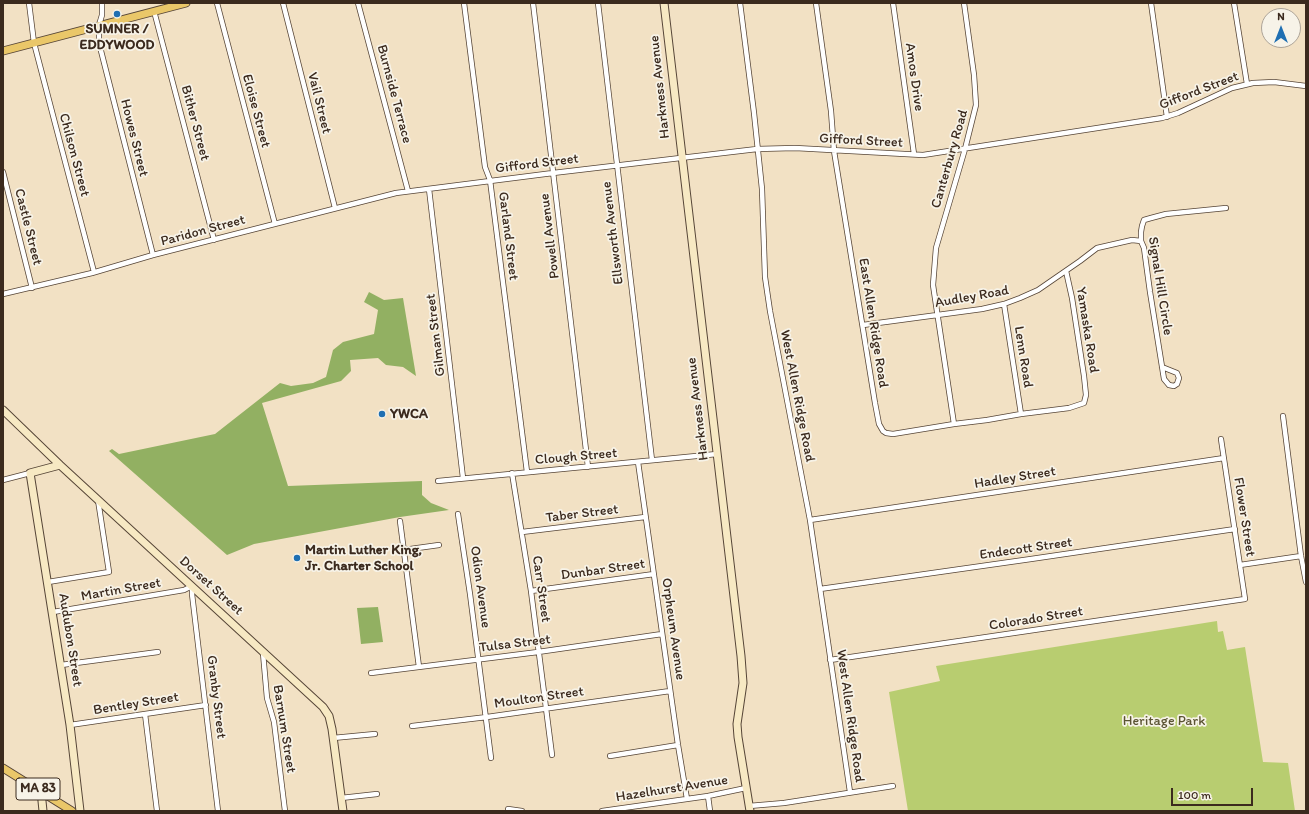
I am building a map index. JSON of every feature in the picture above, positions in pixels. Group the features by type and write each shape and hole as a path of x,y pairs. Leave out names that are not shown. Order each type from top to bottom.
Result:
{"main road":[{"path":"3,51 177,4 186,3"},
{"name":"MA 83","path":"3,768 72,811"}],"street":[{"name":"Chilson Street","path":"29,3 34,43 94,272"},
{"name":"Howes Street","path":"102,3 98,43 153,255"},
{"name":"Eloise Street","path":"217,3 275,224"},
{"name":"Vail Street","path":"283,3 335,208"},
{"name":"Burnside Terrace","path":"358,3 408,191"},
{"name":"Garland Street","path":"464,3 485,167 490,180 527,472"},
{"name":"Powell Avenue","path":"533,3 588,467"},
{"name":"Ellsworth Avenue","path":"598,3 652,460"},
{"name":"Harkness Avenue","path":"664,3 741,656 743,683 737,724 749,809"},
{"name":"West Allen Ridge Road","path":"740,3 762,189 765,278 810,520 850,792"},
{"name":"East Allen Ridge Road","path":"816,3 831,111 834,151 879,424 882,431 893,434 1069,408 1078,406 1085,402 1086,393"},
{"name":"Amos Drive","path":"893,3 914,154"},
{"name":"Canterbury Road","path":"954,424 933,285 936,248 966,148 974,116 976,99 964,3"},
{"path":"1151,3 1167,117"},
{"path":"1234,3 1247,84"},
{"name":"Bither Street","path":"154,11 214,240"},
{"name":"Gifford Street","path":"408,191 553,172 617,166 757,149 794,148 923,155 1167,117 1178,114 1232,88 1247,84 1270,82 1306,86"},
{"name":"Castle Street","path":"3,172 32,288"},
{"name":"Gilman Street","path":"429,189 463,478"},
{"name":"Paridon Street","path":"3,294 94,272 153,255 389,194 408,191"},
{"name":"Signal Hill Circle","path":"1162,367 1177,373 1179,381 1176,385 1169,385 1165,381 1162,367 1150,298 1144,248 1141,241 1140,232 1144,220 1166,214 1226,208"},
{"name":"Audley Road","path":"863,325 982,309 1004,304 1038,290 1097,248 1132,240 1141,241"},
{"name":"Yamaska Road","path":"1066,271 1075,317 1086,393"},
{"name":"Lenn Road","path":"1004,304 1021,414"},
{"name":"Dorset Street","path":"4,413 323,707 330,718 343,811"},
{"path":"1283,416 1301,556 1306,582"},
{"name":"Flower Street","path":"1221,439 1245,599"},
{"name":"Clough Street","path":"438,481 717,454"},
{"name":"Hadley Street","path":"810,520 1224,458"},
{"name":"Orpheum Avenue","path":"638,462 670,691 687,799"},
{"path":"3,480 60,465"},
{"name":"Audubon Street","path":"30,473 70,725 80,811"},
{"name":"Carr Street","path":"512,474 531,591 552,755"},
{"path":"48,582 108,572 98,499"},
{"name":"Odion Avenue","path":"458,514 492,758"},
{"name":"Taber Street","path":"522,532 645,517"},
{"path":"400,521 419,667"},
{"name":"Endecott Street","path":"820,589 1235,529"},
{"path":"404,550 439,545"},
{"path":"1240,565 1301,556"},
{"name":"Dunbar Street","path":"531,591 654,574"},
{"name":"Martin Street","path":"53,612 184,590 192,586"},
{"name":"Granby Street","path":"192,586 218,811"},
{"name":"Colorado Street","path":"830,660 1245,599"},
{"name":"Tulsa Street","path":"371,673 538,652 662,634"},
{"name":"Barnum Street","path":"263,651 267,698 274,722 285,811"},
{"path":"61,665 158,652"},
{"name":"Moulton Street","path":"412,726 670,691"},
{"name":"Bentley Street","path":"70,725 206,705"},
{"path":"145,714 157,811"},
{"path":"333,738 375,734"},
{"path":"610,756 678,745"},
{"path":"749,809 893,786"},
{"name":"Hazelhurst Avenue","path":"602,811 708,796 746,788"},
{"path":"41,792 43,811"},
{"path":"341,798 377,794"},
{"path":"708,796 710,811"},
{"path":"508,808 522,811"}],"green space":[{"path":"369,292 384,300 403,298 416,376 403,367 386,365 378,358 350,360 351,371 341,381 262,403 288,486 422,481 422,495 431,503 449,510 400,517 254,544 227,555 109,451 112,449 119,454 215,434 280,383 291,386 313,383 326,377 333,350 343,342 374,334 378,310 364,302"},
{"path":"378,607 383,642 361,644 357,608"},
{"name":"Heritage Park","path":"1217,621 1218,632 1223,631 1227,650 1245,647 1263,762 1288,763 1295,811 908,811 889,692 940,681 936,666"}],"place":[{"name":"SUMNER / EDDYWOOD","path":"117,14"},
{"name":"YWCA","path":"382,414"},
{"name":"Martin Luther King, Jr. Charter School","path":"297,558"}]}
